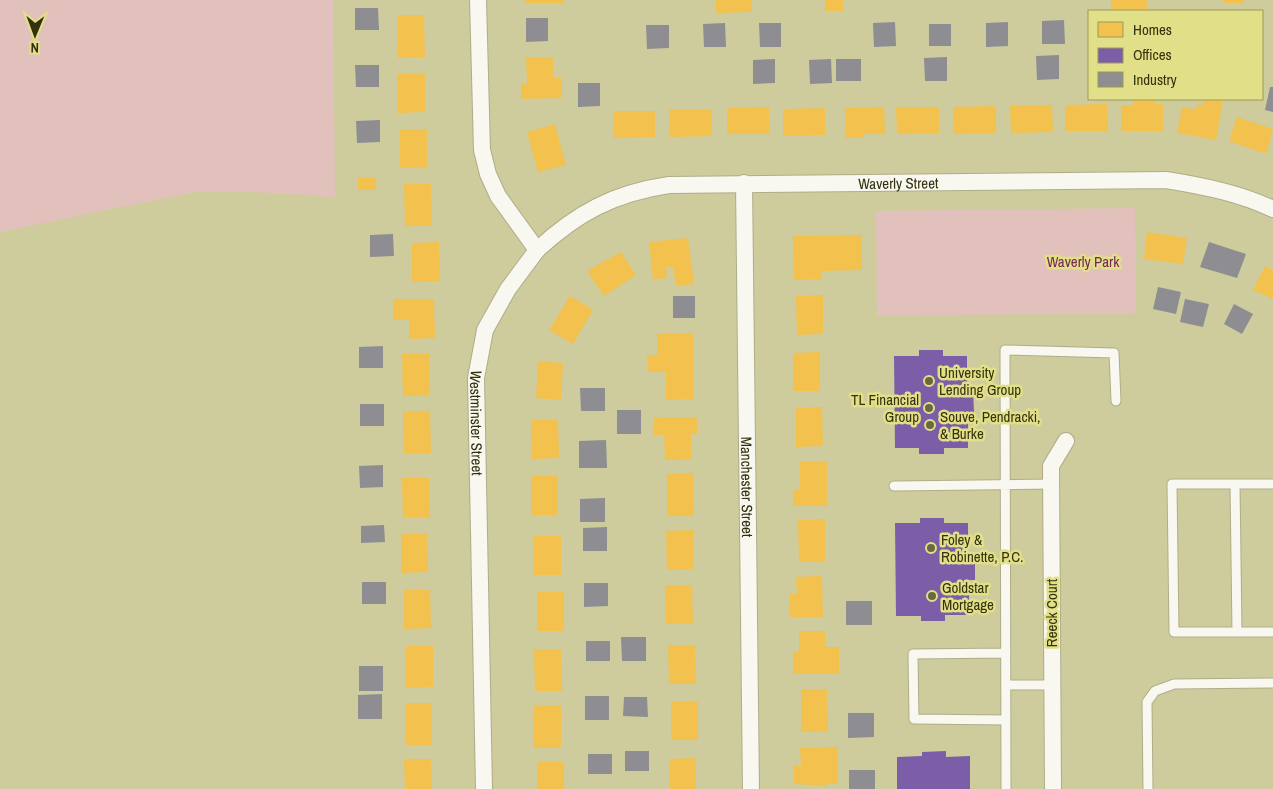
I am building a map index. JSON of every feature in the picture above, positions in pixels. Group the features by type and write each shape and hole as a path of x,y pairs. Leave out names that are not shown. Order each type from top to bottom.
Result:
{"street":[{"path":"478,0 482,150 488,174 498,196 537,250"},
{"name":"Waverly Street","path":"537,250 579,216 626,194 669,184 1166,180 1209,187 1242,196 1273,209"},
{"name":"Manchester Street","path":"744,184 751,789"},
{"name":"Westminster Street","path":"484,789 476,378 485,330 508,289 537,250"},
{"name":"Reeck Court","path":"1053,789 1051,466 1066,441"}],"lane":[{"path":"1006,789 1005,350 1114,353 1116,401"},
{"path":"894,486 1051,484"},
{"path":"1273,484 1172,484 1174,632 1273,632"},
{"path":"1235,484 1237,632"},
{"path":"1006,654 913,654 914,720 1006,720"},
{"path":"1148,789 1147,702 1155,691 1174,684 1273,682"},
{"path":"1006,685 1052,685"}],"green space":[{"path":"0,0 333,0 335,197 199,191 0,232"},
{"name":"Waverly Park","path":"1135,208 1136,313 877,316 876,211"}],"building: Homes":[{"path":"525,0 564,0 564,3 525,3"},
{"path":"716,0 752,0 752,12 716,13"},
{"path":"825,0 843,0 843,11 825,11"},
{"path":"1111,0 1147,0 1147,9 1111,9"},
{"path":"1224,0 1244,0 1244,3 1224,3"},
{"path":"397,15 424,15 425,57 398,58"},
{"path":"526,57 553,57 553,78 562,78 562,98 521,99 521,84 527,84"},
{"path":"397,74 425,74 425,112 398,113"},
{"path":"1133,100 1155,100 1155,104 1163,104 1163,131 1121,131 1121,105 1133,105"},
{"path":"1204,100 1223,100 1216,140 1177,133 1182,107 1196,110 1197,104 1203,105"},
{"path":"1107,104 1108,131 1065,131 1065,105"},
{"path":"1052,105 1053,132 1011,133 1010,106"},
{"path":"996,106 996,133 954,134 953,107"},
{"path":"769,107 770,134 727,134 727,108"},
{"path":"884,107 885,134 864,134 864,138 845,138 845,108"},
{"path":"896,107 939,107 939,133 897,134"},
{"path":"825,108 825,135 783,136 783,109"},
{"path":"712,109 712,136 670,137 669,110"},
{"path":"613,111 655,111 655,137 613,138"},
{"path":"1237,117 1273,129 1266,154 1229,141"},
{"path":"555,124 566,165 538,172 527,132"},
{"path":"400,129 427,129 427,168 400,168"},
{"path":"358,178 376,178 376,190 358,190"},
{"path":"404,184 431,184 432,226 405,226"},
{"path":"1147,232 1187,238 1183,264 1144,259"},
{"path":"862,235 862,270 821,271 821,279 794,280 793,236"},
{"path":"688,238 694,284 676,286 673,267 666,267 667,278 653,279 649,242"},
{"path":"439,242 440,281 412,282 412,243"},
{"path":"621,252 636,275 604,296 587,271"},
{"path":"1265,266 1273,270 1273,299 1253,290"},
{"path":"823,295 823,334 797,335 796,296"},
{"path":"570,296 593,310 573,344 549,330"},
{"path":"393,299 434,299 435,338 409,339 409,320 393,320"},
{"path":"657,333 693,333 693,399 666,400 666,372 648,372 647,355 657,355"},
{"path":"820,352 820,391 793,391 793,353"},
{"path":"402,354 429,354 430,395 403,396"},
{"path":"538,361 563,363 561,400 536,398"},
{"path":"822,407 823,446 796,447 796,408"},
{"path":"403,411 430,411 431,453 404,453"},
{"path":"697,417 697,434 691,434 691,459 665,460 664,435 654,435 654,418"},
{"path":"531,420 558,420 559,458 532,459"},
{"path":"800,461 827,461 827,506 793,506 793,490 800,490"},
{"path":"693,473 694,516 667,516 667,474"},
{"path":"531,476 558,476 558,515 531,515"},
{"path":"402,478 429,478 430,517 403,517"},
{"path":"825,519 825,562 799,562 798,520"},
{"path":"693,530 693,569 667,570 666,531"},
{"path":"401,534 427,534 428,572 401,573"},
{"path":"533,536 561,536 561,575 534,575"},
{"path":"822,576 823,617 790,617 790,594 797,594 796,577"},
{"path":"665,585 692,585 693,624 666,624"},
{"path":"404,590 430,590 431,628 404,629"},
{"path":"537,592 564,592 564,631 537,631"},
{"path":"799,631 825,631 825,647 839,647 839,674 793,674 793,652 799,652"},
{"path":"668,645 695,645 696,684 669,684"},
{"path":"406,646 433,646 433,687 406,688"},
{"path":"534,649 561,649 562,691 535,691"},
{"path":"801,689 827,689 828,731 801,732"},
{"path":"671,701 698,701 698,740 671,740"},
{"path":"405,703 432,703 432,745 405,745"},
{"path":"561,705 561,748 534,748 534,706"},
{"path":"838,747 838,784 827,784 826,786 794,784 794,765 801,766 800,748"},
{"path":"696,758 696,789 670,789 669,759"},
{"path":"404,759 431,759 432,789 405,789"},
{"path":"537,762 564,762 564,789 537,789"}],"building: Offices":[{"path":"919,350 943,350 943,356 967,356 967,390 973,390 974,412 968,412 968,448 944,448 944,454 919,454 919,448 895,448 894,356 919,356"},
{"path":"920,518 944,518 944,523 968,523 968,558 975,558 975,580 969,580 969,615 945,615 945,621 921,621 921,616 896,616 895,523 920,523"},
{"path":"946,751 946,757 970,756 970,789 897,789 897,757 922,756 922,752"}],"building: Industry":[{"path":"355,8 378,8 379,30 355,30"},
{"path":"526,18 548,18 548,41 526,42"},
{"path":"1064,20 1065,44 1042,44 1042,21"},
{"path":"895,22 896,46 874,47 873,23"},
{"path":"1008,22 1008,46 986,47 986,23"},
{"path":"725,23 726,47 704,47 703,24"},
{"path":"759,23 781,23 781,47 760,47"},
{"path":"929,24 951,24 951,46 929,46"},
{"path":"646,25 669,25 669,48 647,49"},
{"path":"1059,55 1059,79 1037,80 1036,56"},
{"path":"947,57 947,81 925,81 924,58"},
{"path":"775,59 775,83 753,84 753,60"},
{"path":"831,59 832,83 810,84 809,60"},
{"path":"836,59 861,59 861,81 836,81"},
{"path":"355,65 379,65 379,87 356,87"},
{"path":"578,83 600,83 600,106 578,107"},
{"path":"1270,87 1273,87 1273,112 1265,110"},
{"path":"380,120 380,142 357,143 356,121"},
{"path":"393,234 394,256 370,257 370,235"},
{"path":"1209,242 1246,254 1237,278 1200,267"},
{"path":"1158,287 1181,292 1176,314 1153,309"},
{"path":"673,296 695,296 695,318 673,318"},
{"path":"1185,299 1209,304 1203,327 1180,322"},
{"path":"1234,304 1253,314 1242,334 1224,324"},
{"path":"383,346 383,368 359,368 359,347"},
{"path":"580,388 605,388 605,411 581,411"},
{"path":"360,404 384,404 384,426 360,426"},
{"path":"617,410 641,410 641,434 617,434"},
{"path":"606,440 607,468 579,468 579,441"},
{"path":"383,465 383,487 360,488 359,466"},
{"path":"605,498 605,522 580,522 580,499"},
{"path":"384,525 385,542 361,543 361,526"},
{"path":"607,527 607,551 583,551 583,528"},
{"path":"362,582 386,582 386,604 362,604"},
{"path":"584,583 608,583 608,606 584,607"},
{"path":"846,601 872,601 872,625 846,625"},
{"path":"621,637 646,637 646,661 622,661"},
{"path":"586,641 610,641 610,661 586,661"},
{"path":"359,666 383,666 383,691 359,691"},
{"path":"382,694 382,719 358,719 358,695"},
{"path":"585,696 609,696 609,720 585,720"},
{"path":"624,697 647,697 648,717 623,716"},
{"path":"848,713 874,713 874,737 848,738"},
{"path":"625,751 649,751 649,771 625,771"},
{"path":"588,754 612,754 612,774 588,774"},
{"path":"849,770 875,770 875,789 849,789"}],"place":[{"name":"University Lending Group","path":"929,381"},
{"name":"TL Financial Group","path":"929,408"},
{"name":"Souve, Pendracki, & Burke","path":"930,425"},
{"name":"Foley & Robinette, P.C.","path":"931,548"},
{"name":"Goldstar Mortgage","path":"932,596"}]}
